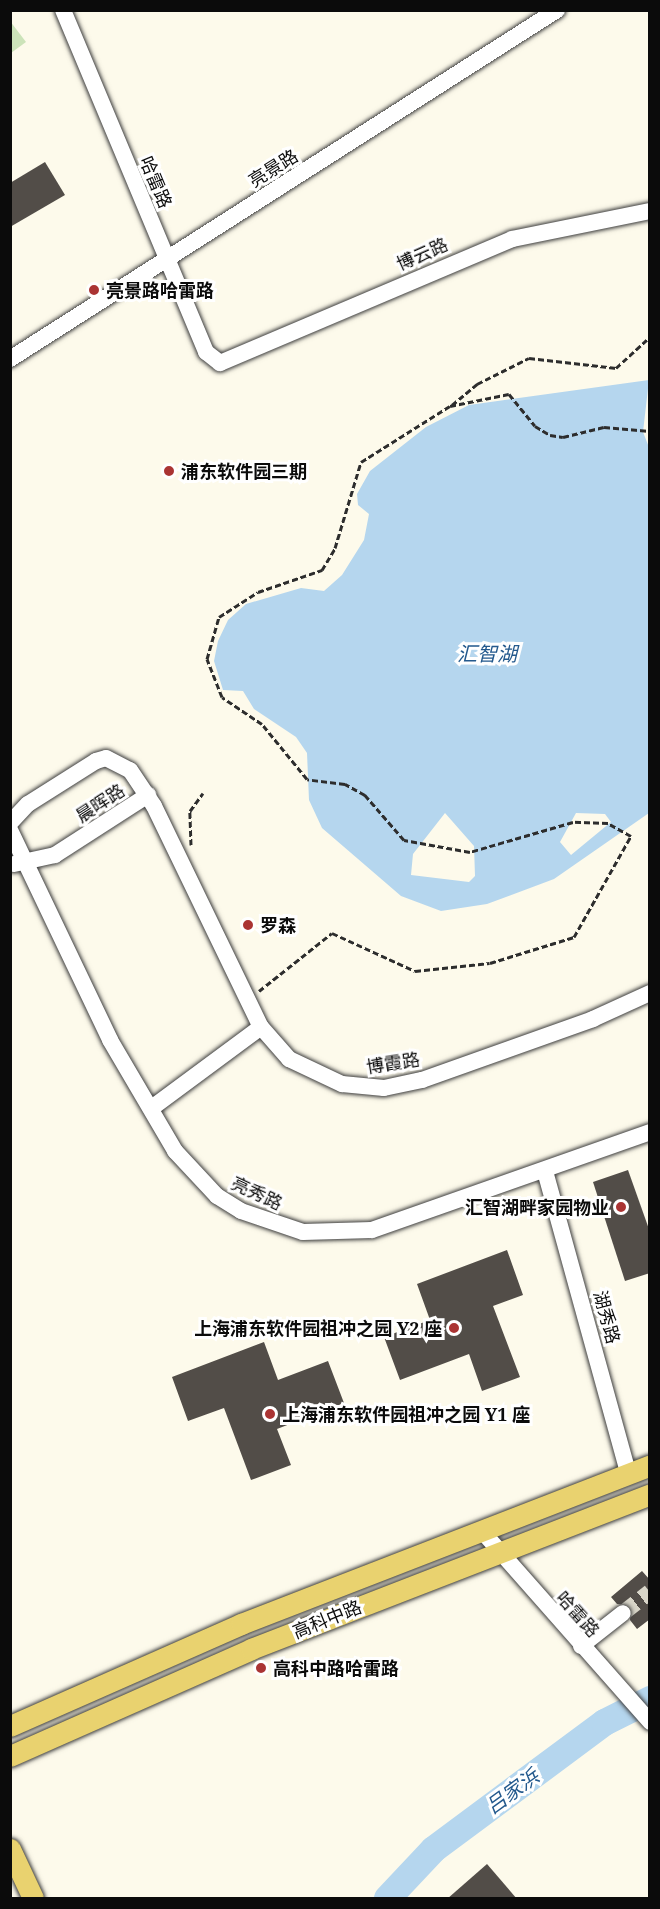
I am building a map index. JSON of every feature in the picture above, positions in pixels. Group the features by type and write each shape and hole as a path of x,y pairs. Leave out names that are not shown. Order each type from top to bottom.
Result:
{"main road":[{"name":"高科中路","path":"10,1726 241,1624 650,1465"},
{"name":"高科中路","path":"10,1756 250,1649 650,1494"},
{"path":"10,1849 33,1899"}],"street":[{"name":"哈雷路","path":"63,10 206,352 220,363"},
{"name":"亮景路","path":"10,359 558,10"},
{"name":"博云路","path":"220,363 494,246 569,224 650,211"},
{"name":"晨晖路","path":"10,823 28,804 106,758 130,770 148,795 55,855 17,864"},
{"name":"博霞路","path":"148,795 261,1027 289,1059 323,1078 384,1088 422,1080 555,1034 650,993"},
{"path":"10,830 17,864"},
{"name":"亮秀路","path":"17,864 110,1040 153,1107 175,1151 218,1196 268,1223 303,1232 372,1230 650,1132"},
{"path":"153,1107 261,1027"},
{"name":"湖秀路","path":"544,1171 628,1473"},
{"name":"哈雷路","path":"481,1530 497,1552 650,1722"},
{"path":"581,1646 623,1613"}],"path":[{"path":"254,992 332,933 416,971 490,963 574,937 630,833 608,823 573,822 470,852 422,845 393,832 365,795 345,784 307,779 262,724 222,697 209,675 212,634 219,617 258,592 322,570 335,548 361,462 450,406 477,384 529,358 616,368 650,337"},
{"path":"450,406 516,397 530,421 550,435 563,437 604,427 647,431"},
{"path":"192,848 190,811 203,794"}],"green space":[{"path":"10,21 26,42 11,53 10,53"}],"water":[{"name":"汇智湖","path":"649,380 643,432 650,450 649,813 554,879 487,904 441,911 401,896 322,828 309,800 307,753 296,737 254,709 243,691 223,690 214,661 218,641 228,620 246,604 301,588 324,591 342,575 364,540 369,514 358,505 357,494 370,471 426,427 469,405","holes":["445,813 474,846 475,876 469,882 411,875 413,854","576,813 605,814 611,822 571,855 560,842"]}],"building":[{"path":"45,162 65,195 10,227 10,183"},
{"name":"汇智湖畔家园物业","path":"628,1170 650,1232 650,1273 625,1281 593,1182"},
{"name":"上海浦东软件园祖冲之园 Y2 座","path":"507,1250 523,1295 493,1306 520,1377 482,1391 469,1354 400,1380 384,1337 430,1320 417,1284"},
{"name":"上海浦东软件园祖冲之园 Y1 座","path":"264,1342 278,1380 328,1361 344,1403 277,1429 291,1465 251,1480 224,1408 188,1421 172,1377"},
{"path":"642,1571 650,1580 650,1619 637,1629 630,1620 631,1606 617,1604 611,1597"},
{"path":"487,1864 517,1899 447,1899"}],"waterway":[{"name":"吕家浜","path":"387,1898 433,1849 604,1722 650,1699"}],"tunnel":[{"path":"623,1613 650,1592"}],"place":[{"name":"亮景路哈雷路","path":"94,290"},
{"name":"浦东软件园三期","path":"169,471"},
{"name":"罗森","path":"248,925"},
{"name":"汇智湖畔家园物业","path":"621,1207"},
{"name":"上海浦东软件园祖冲之园 Y2 座","path":"454,1328"},
{"name":"上海浦东软件园祖冲之园 Y1 座","path":"270,1414"},
{"name":"高科中路哈雷路","path":"261,1668"}]}
